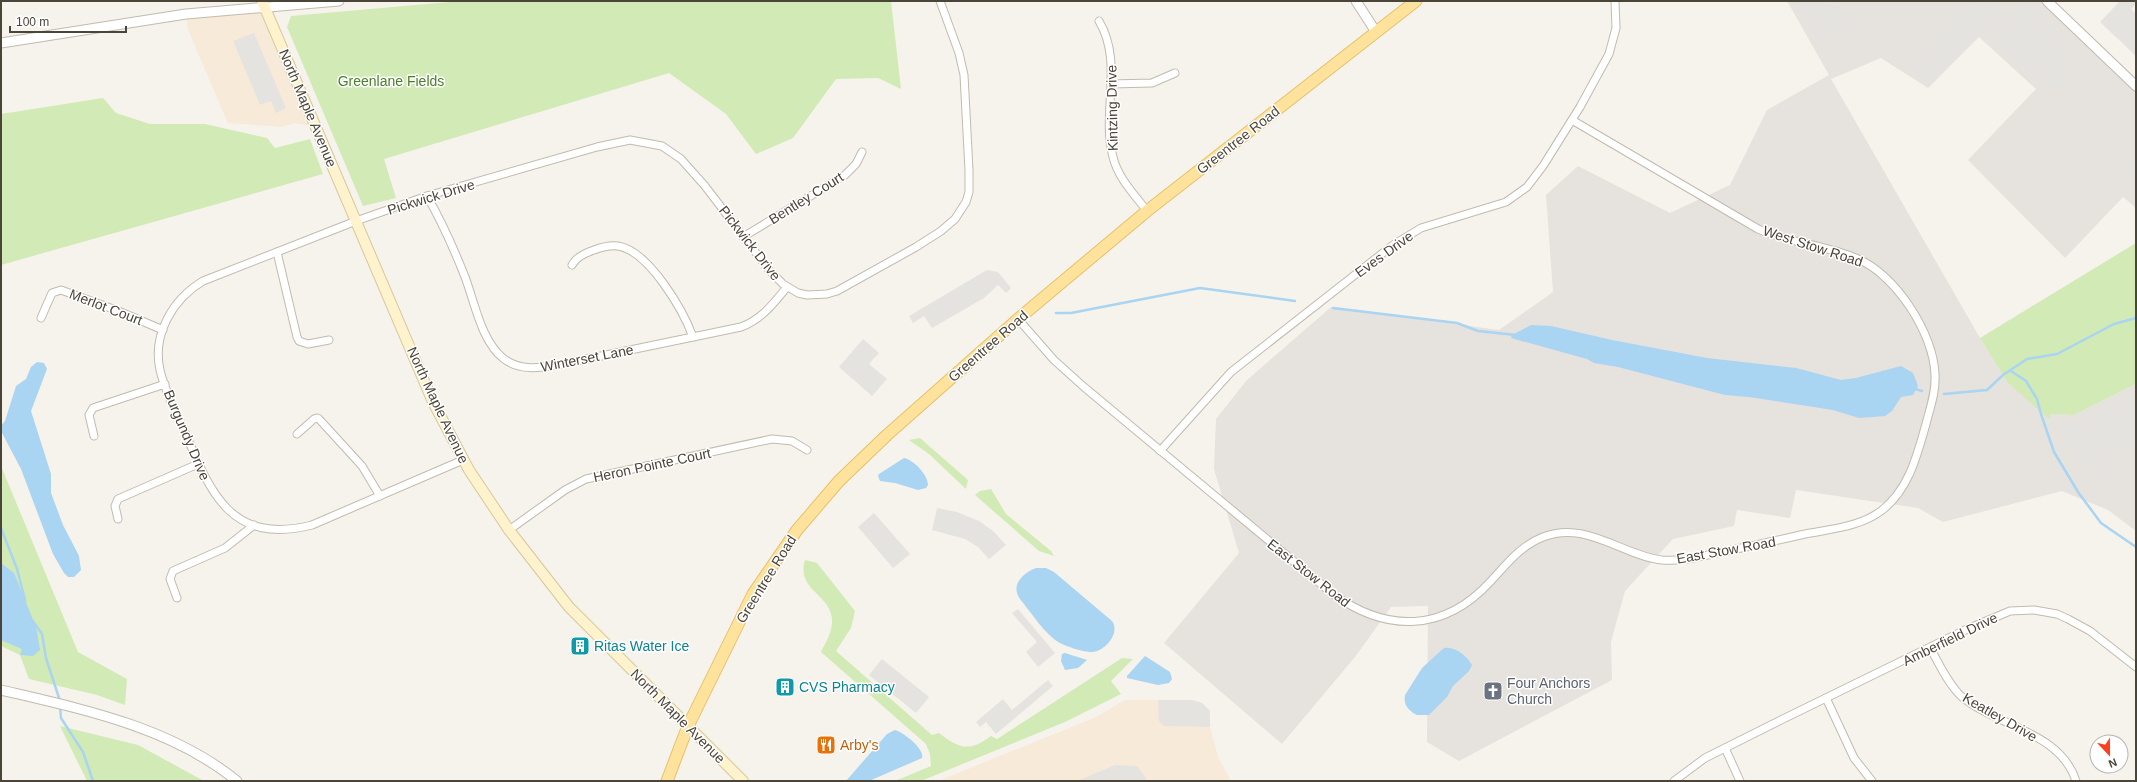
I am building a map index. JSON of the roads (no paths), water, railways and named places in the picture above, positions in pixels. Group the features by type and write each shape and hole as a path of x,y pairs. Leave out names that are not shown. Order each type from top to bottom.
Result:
{"main road":[{"name":"Greentree Road","path":"667,781 688,726 748,604 773,562 801,524 824,497 876,445 1018,319 1147,211 1416,1"},
{"name":"North Maple Avenue","path":"263,4 433,402 463,460 509,530 569,607 743,781"}],"street":[{"path":"1,43 150,19 263,4 339,1"},
{"name":"Pickwick Drive","path":"356,221 427,196 597,147 619,142 640,141 662,146 681,159 709,191 772,274 787,287 798,293 816,296 827,294 847,286 941,231 955,219 966,202 969,175 964,75 959,53 940,1"},
{"path":"1356,1 1376,32"},
{"name":"Eves Drive","path":"1160,450 1231,372 1394,245 1421,228 1493,208 1517,195 1536,177 1572,120 1609,54 1616,28 1615,1"},
{"path":"2047,1 2136,86"},
{"name":"Kintzing Drive","path":"1099,21 1106,32 1110,49 1112,155 1124,182 1147,211"},
{"path":"1111,84 1147,84 1175,73"},
{"name":"West Stow Road","path":"1572,120 1758,228 1782,238 1831,250 1856,258 1878,270 1896,288 1923,332 1934,360 1935,384"},
{"name":"Bentley Court","path":"743,237 845,175 856,164 862,152"},
{"name":"Winterset Lane","path":"427,196 441,222 462,269 488,339 498,354 512,364 529,368 558,365 750,324 770,309 787,287"},
{"name":"Burgundy Drive","path":"356,221 210,277 190,289 170,312 163,330 159,355 165,384 198,464 218,501 236,516 254,526 276,530 294,529 312,525 463,460"},
{"path":"572,265 574,260 603,247 619,246 627,249 642,260 654,273 681,311 693,337"},
{"path":"277,252 299,341 308,344 329,340"},
{"name":"Merlot Court","path":"41,318 52,293 61,290 116,310 163,330"},
{"name":"East Stow Road","path":"1018,319 1064,369 1346,604 1374,617 1404,622 1432,619 1459,608 1480,592 1518,552 1528,544 1552,534 1584,534 1652,558 1678,560 1749,547 1863,521 1873,516 1891,502 1905,484 1923,433 1935,384"},
{"path":"94,436 89,415 93,408 165,384"},
{"path":"297,434 317,418 362,466 380,496"},
{"name":"Heron Pointe Court","path":"509,530 565,490 586,480 772,439 792,441 807,450"},
{"path":"118,519 115,506 118,499 198,464"},
{"path":"177,598 170,579 173,571 225,548 254,526"},
{"name":"Amberfield Drive","path":"1674,781 1693,766 1725,748 1930,648 2010,611 2034,610 2057,614 2079,624 2136,667"},
{"name":"Keatley Drive","path":"1930,648 1955,690 1961,696 1976,707 2040,740 2056,750 2067,762 2076,781"},
{"path":"1,690 89,712 141,729 185,747 237,781"},
{"path":"1826,698 1852,754 1865,774 1872,781"},
{"path":"1725,748 1740,781"}],"water":[{"path":"1531,325 1551,326 1612,340 1707,358 1796,368 1841,380 1856,378 1901,366 1913,373 1918,386 1913,395 1901,397 1892,411 1885,416 1859,418 1833,410 1749,397 1725,395 1618,367 1594,363 1587,359 1511,338 1512,335"},
{"path":"37,362 44,363 47,369 31,411 51,474 51,493 63,525 79,556 81,570 74,577 68,577 64,573 53,554 21,469 1,431 1,426 5,421 16,386 26,379 31,367"},
{"path":"904,458 916,465 926,477 928,485 926,488 918,490 895,483 880,481 878,476 879,474"},
{"path":"1,563 14,573 36,627 40,650 33,656 20,655 22,649 1,640"},
{"path":"1036,568 1046,568 1054,572 1112,621 1114,626 1113,636 1105,646 1101,649 1090,652 1078,650 1060,643 1049,635 1020,599 1016,589 1019,580 1031,570"},
{"path":"1444,648 1460,652 1472,665 1469,671 1453,686 1447,697 1429,715 1417,715 1411,712 1407,707 1405,695 1422,668"},
{"path":"1065,653 1087,660 1078,668 1065,670 1061,661 1062,654"},
{"path":"1145,656 1170,672 1172,679 1169,683 1158,685 1127,678 1127,676"},
{"path":"895,730 908,737 917,746 922,754 922,758 869,781 846,781 887,734"}],"waterway":[{"path":"1056,313 1071,313 1200,288 1295,301"},
{"path":"1333,308 1457,323 1478,331 1516,335"},
{"path":"1944,394 1987,390 2003,375 2027,359 2057,354 2114,324 2136,318"},
{"path":"2011,371 2026,381 2037,399 2054,452 2078,492 2101,523 2136,547"},
{"path":"1915,389 1922,391"},
{"path":"1,528 17,569 25,600"},
{"path":"32,620 42,634 46,658 60,701"},
{"path":"60,706 61,718 83,752 93,781"}],"place":[{"name":"Ritas Water Ice","path":"580,646"},
{"name":"CVS Pharmacy","path":"785,687"},
{"name":"Four Anchors Church","path":"1493,691"},
{"name":"Arby's","path":"826,745"}],"park label":[{"name":"Greenlane Fields","path":"391,81"}]}
